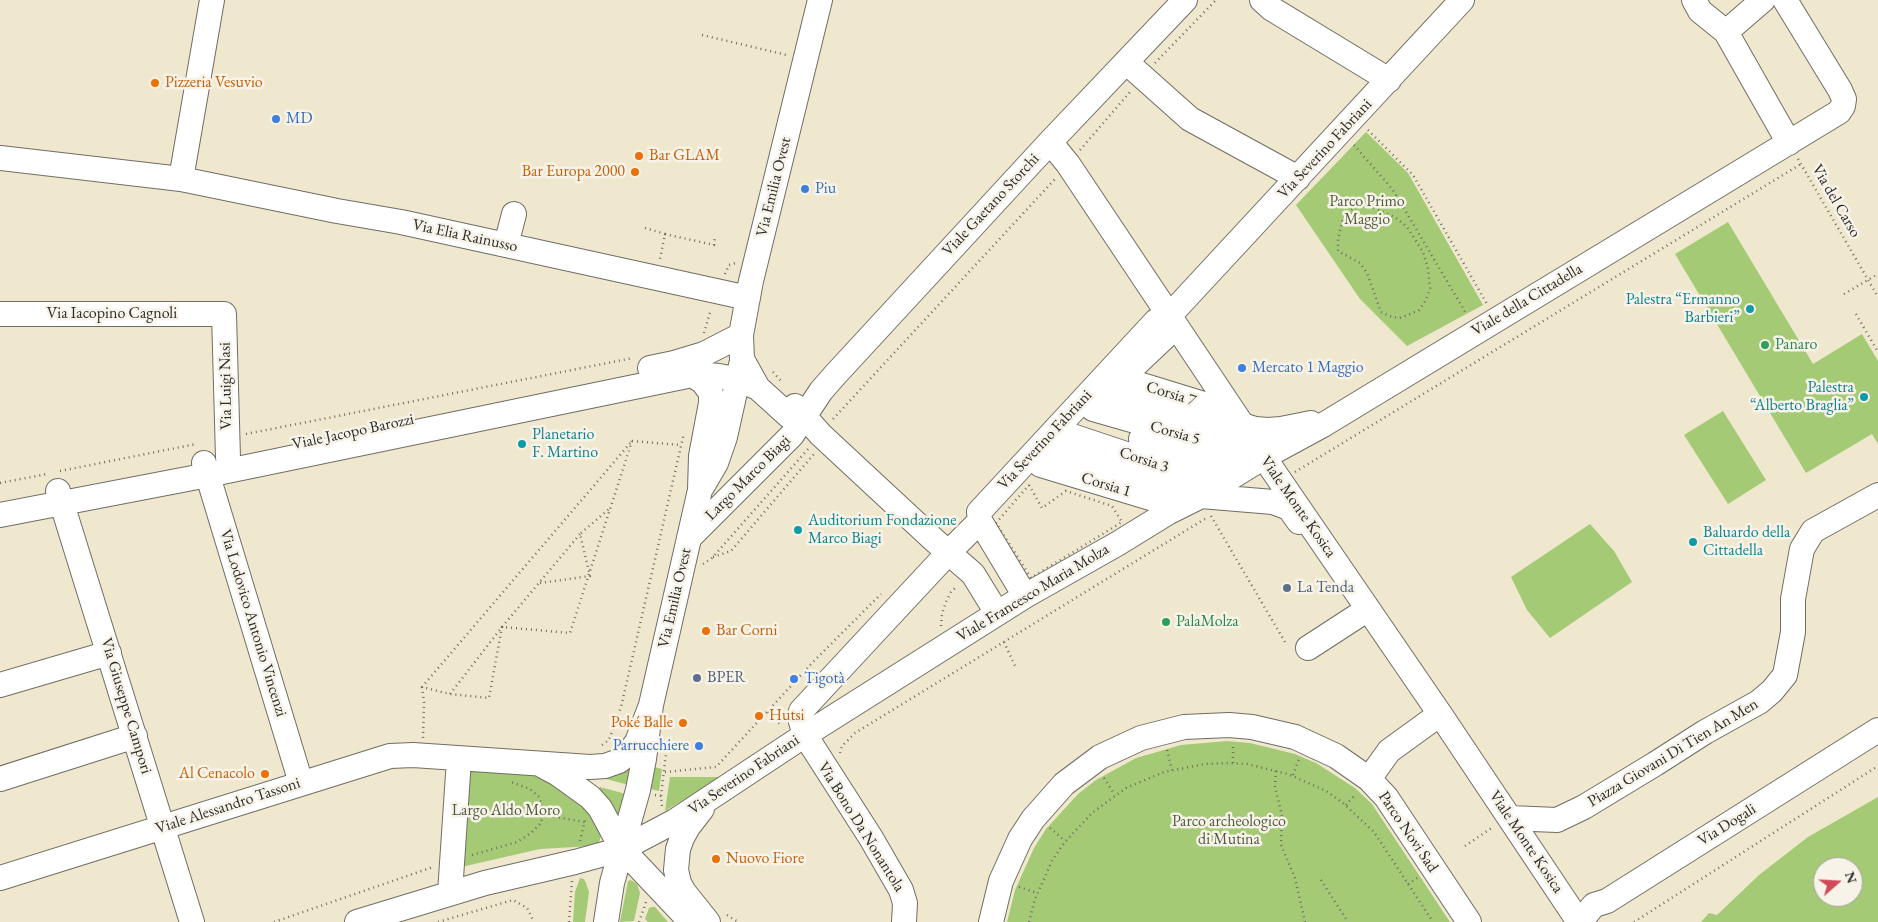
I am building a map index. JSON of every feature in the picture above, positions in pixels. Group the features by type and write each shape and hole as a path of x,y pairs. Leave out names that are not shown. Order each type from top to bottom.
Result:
{"street":[{"path":"180,179 212,0"},
{"name":"Via Emilia Ovest","path":"700,490 716,463 747,376 741,335 748,298 820,0"},
{"name":"Viale Gaetano Storchi","path":"807,413 835,375 1050,142 1134,70 1184,0"},
{"path":"1262,0 1272,9 1389,80"},
{"name":"Via Severino Fabriani","path":"622,849 675,821 805,735 800,718 801,710 980,521 978,512 1156,321 1170,316 1462,0"},
{"path":"1694,0 1700,11 1726,32 1789,143"},
{"path":"1726,32 1763,0"},
{"name":"Viale della Cittadella","path":"1228,486 1476,331 1839,112 1843,106 1844,99 1785,0"},
{"path":"1134,70 1190,119 1298,178"},
{"name":"Viale Monte Kosica","path":"1050,142 1068,164 1170,316 1238,429 1228,486"},
{"name":"Via Elia Rainusso","path":"0,158 180,179 241,190 337,211 400,222 748,298"},
{"path":"506,245 514,214"},
{"name":"Via Iacopino Cagnoli","path":"0,314 224,314"},
{"name":"Via Luigi Nasi","path":"224,314 228,448"},
{"path":"1025,596 980,521 988,520 1081,421 1168,334 1170,316"},
{"path":"704,354 741,335"},
{"path":"704,354 720,354 747,376 788,416 807,413"},
{"name":"Viale Jacopo Barozzi","path":"0,503 56,485 204,461 228,448 683,370 704,354"},
{"path":"204,461 683,370 697,374 747,376 768,379 807,413 821,442 953,548 966,580 997,613"},
{"name":"Via Emilia Ovest","path":"651,705 700,490 701,456 712,393 704,382 683,370"},
{"name":"Corsia 7","path":"1081,421 1220,410 1238,429"},
{"name":"Largo Marco Biagi","path":"689,538 792,435 807,413"},
{"path":"1081,421 1238,429 1281,429 1336,417"},
{"name":"Corsia 5","path":"1081,421 1229,448 1228,486"},
{"name":"Corsia 3","path":"1081,421 1228,486"},
{"name":"Corsia 1","path":"1081,421 1168,512"},
{"name":"Via Lodovico Antonio Vincenzi","path":"204,461 301,783"},
{"name":"Viale Monte Kosica","path":"1228,486 1280,481 1570,922"},
{"path":"0,515 56,485"},
{"name":"Via Giuseppe Campori","path":"56,485 192,922"},
{"name":"Viale Monte Kosica","path":"1228,486 1289,508 1365,611"},
{"name":"Viale Francesco Maria Molza","path":"805,735 1025,596 1117,544 1168,512 1228,486"},
{"name":"Piazza Giovani Di Tien An Men","path":"1502,822 1557,820 1641,773 1705,732 1759,702 1772,691 1785,676 1793,632 1793,599 1802,550 1813,531 1878,495"},
{"path":"1308,648 1365,611"},
{"path":"0,685 109,653"},
{"path":"450,893 459,759 597,767 619,761 629,753 637,742 651,705"},
{"path":"606,922 612,883 642,767 651,705"},
{"path":"1369,780 1389,751 1436,717"},
{"name":"Viale Monte Kosica","path":"1436,717 1502,822 1579,922"},
{"name":"Parco Novi Sad","path":"991,922 1001,881 1009,860 1033,819 1064,784 1107,754 1141,738 1199,725 1252,727 1295,737 1336,756 1369,780 1386,797 1469,922"},
{"name":"Via Dogali","path":"1579,922 1594,905 1607,901 1878,730"},
{"name":"Via Bono Da Nonantola","path":"805,735 871,838 904,896 904,922"},
{"path":"0,778 135,736"},
{"name":"Viale Alessandro Tassoni","path":"0,878 390,756 413,755 459,759"},
{"path":"537,764 558,774 590,797 600,808 622,849 691,922"},
{"path":"708,922 679,883 676,860 678,849 696,815 724,789"},
{"path":"357,922 484,883 622,849"}],"path":[{"path":"821,442 765,498 712,558 731,551 821,442 1068,164 1134,70 1216,0"},
{"path":"702,35 791,56"},
{"path":"1348,124 1392,190 1476,331"},
{"path":"1348,124 1413,175 1484,300 1498,318"},
{"name":"Via del Carso","path":"1789,143 1878,297"},
{"path":"1280,481 1801,164"},
{"path":"1359,205 1371,206 1396,218 1407,227 1416,239 1423,252 1428,269 1430,288 1426,300 1419,310 1408,315 1399,318 1389,316 1381,312 1367,273 1360,263 1338,251 1338,239 1343,219 1349,211 1359,205"},
{"path":"645,228 714,245 715,236"},
{"path":"658,264 665,234"},
{"path":"1416,239 1420,236"},
{"path":"1844,294 1878,274"},
{"path":"1856,314 1878,352"},
{"path":"228,448 642,357"},
{"path":"632,441 681,445"},
{"path":"502,626 570,632 590,576 632,441"},
{"path":"423,740 424,702 422,687 632,441"},
{"path":"0,484 56,485 204,461"},
{"path":"748,480 765,498"},
{"path":"1029,485 1042,508 1056,498 1066,491 1112,506 1122,522 1032,578 996,523 1029,485"},
{"path":"840,751 847,740 855,733 1004,642 1228,486 1285,642"},
{"path":"1056,498 1059,503"},
{"path":"450,694 502,626 580,534 611,508"},
{"path":"580,534 590,576"},
{"path":"539,583 590,576"},
{"path":"941,630 942,614 946,602 952,592 966,580"},
{"path":"665,772 716,768 813,662 881,594"},
{"path":"422,687 450,694 489,698 502,626"},
{"path":"1004,642 1016,668"},
{"path":"1029,922 1043,879 1064,843 1092,813 1126,788 1164,772 1205,764 1247,764 1276,770 1326,791 1359,816 1374,832 1433,922"},
{"path":"1634,922 1878,766"},
{"path":"1276,770 1275,787 1282,815 1281,845 1294,878 1305,922"},
{"path":"569,922 575,862 590,797"},
{"path":"544,815 585,822"},
{"path":"1465,846 1502,822"},
{"path":"1321,880 1348,922"},
{"path":"438,922 513,900 527,908 534,922"}],"green space":[{"name":"Parco Primo Maggio","path":"1366,132 1408,173 1483,305 1407,346 1360,299 1296,205"},
{"name":"Panaro","path":"1728,222 1813,364 1862,334 1878,361 1878,444 1872,434 1806,473 1675,254"},
{"path":"1723,411 1766,480 1728,504 1684,435"},
{"path":"1590,524 1614,551 1632,582 1550,638 1527,610 1511,577"},
{"name":"Parco archeologico di Mutina","path":"1227,741 1250,743 1295,754 1316,763 1355,788 1372,804 1450,922 1007,922 1015,890 1034,848 1046,829 1078,794 1096,780 1136,758 1181,745"},
{"path":"632,760 629,785 602,778"},
{"name":"Largo Aldo Moro","path":"464,762 529,772 543,779 576,800 594,819 601,834 598,844 540,849 457,868"},
{"path":"654,767 662,769 659,791 650,789"},
{"path":"670,777 722,777 665,811"},
{"path":"600,787 626,794 619,820 599,793"},
{"path":"1878,797 1878,922 1701,922 1709,913 1717,915 1759,875 1808,837"},
{"path":"580,878 584,879 589,892 585,922 573,922 575,892"},
{"path":"631,880 637,884 640,893 634,921 620,922 628,881"},
{"path":"655,907 668,922 648,922 645,919 649,908"}],"place":[{"name":"Pizzeria Vesuvio","path":"155,83"},
{"name":"MD","path":"276,119"},
{"name":"Bar GLAM","path":"639,156"},
{"name":"Bar Europa 2000","path":"635,172"},
{"name":"Piu","path":"805,189"},
{"name":"Palestra “Ermanno Barbieri”","path":"1750,309"},
{"name":"Panaro","path":"1765,345"},
{"name":"Mercato 1 Maggio","path":"1242,368"},
{"name":"Palestra “Alberto Braglia”","path":"1864,397"},
{"name":"Planetario F. Martino","path":"522,444"},
{"name":"Auditorium Fondazione Marco Biagi","path":"798,530"},
{"name":"Baluardo della Cittadella","path":"1693,542"},
{"name":"La Tenda","path":"1287,588"},
{"name":"PalaMolza","path":"1166,622"},
{"name":"Bar Corni","path":"706,631"},
{"name":"BPER","path":"697,678"},
{"name":"Tigotà","path":"794,679"},
{"name":"Hutsi","path":"759,716"},
{"name":"Poké Balle","path":"683,723"},
{"name":"Parrucchiere","path":"699,746"},
{"name":"Al Cenacolo","path":"265,774"},
{"name":"Nuovo Fiore","path":"716,859"}]}
